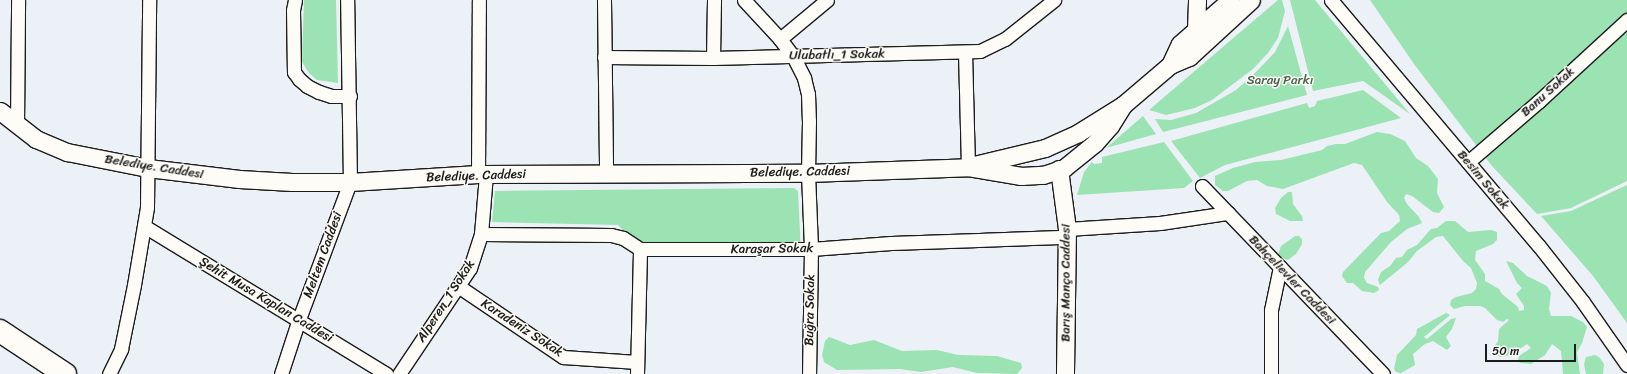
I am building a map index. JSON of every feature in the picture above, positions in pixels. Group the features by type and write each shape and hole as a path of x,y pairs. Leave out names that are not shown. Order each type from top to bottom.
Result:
{"highway":[{"path":"0,330 65,374"}],"street":[{"path":"17,126 18,0"},
{"path":"108,374 121,349 134,285 144,226 148,190 149,0"},
{"path":"295,0 293,10 294,72 306,86 319,92 331,96 350,96"},
{"path":"347,0 350,96 350,182"},
{"name":"Alperen_1 Sokak","path":"398,374 470,268 481,234 482,174 478,0"},
{"path":"604,0 606,174"},
{"path":"714,0 714,58"},
{"name":"Buğra Sokak","path":"744,0 780,38 793,56 804,78 808,94 808,173 811,249 809,374"},
{"path":"780,38 827,0"},
{"name":"Ulubatlı_1 Sokak","path":"604,57 714,58 980,51 1005,39 1052,0"},
{"path":"1196,30 1197,0"},
{"path":"1170,65 1180,44 1228,4 1251,0"},
{"name":"Besim Sokak","path":"1331,0 1554,265 1627,366"},
{"path":"968,167 1045,148 1078,133 1123,105 1170,65 1189,56 1228,4"},
{"name":"Banu Sokak","path":"1468,162 1539,101 1627,20"},
{"path":"965,52 968,167"},
{"path":"968,167 1021,176 1043,176 1059,169 1095,143 1110,126 1123,105"},
{"name":"Belediye. Caddesi","path":"0,111 17,126 36,139 67,152 148,168 239,179 292,182 350,182 482,174 808,173 968,167"},
{"name":"Barış Manço Caddesi","path":"1059,169 1067,233 1065,374"},
{"name":"Meltem Caddesi","path":"281,374 299,319 350,182"},
{"name":"Bahçelievler Caddesi","path":"1202,186 1383,374"},
{"name":"Karaşar Sokak","path":"640,249 811,249 1067,233 1160,223 1228,213"},
{"name":"Şehit Musa Kaplan Caddesi","path":"144,226 299,319 386,374"},
{"path":"481,234 611,235 623,238 640,249 637,368"},
{"path":"1271,374 1271,310 1280,267"},
{"name":"Karadeniz Sokak","path":"458,286 563,357 637,368"}],"green space":[{"path":"304,0 336,0 338,83 317,80 309,73 302,62"},
{"path":"1278,0 1282,0 1285,11 1278,38 1268,53 1253,69 1212,100 1195,108 1166,115 1149,110"},
{"path":"1290,0 1315,0 1410,114 1363,81 1313,91"},
{"path":"1370,0 1627,0 1627,181 1571,208 1537,214 1492,166 1414,64"},
{"name":"Saray Parkı","path":"1288,26 1307,95 1163,132 1155,119 1171,120 1196,113 1236,90 1275,52"},
{"path":"1363,90 1401,118 1225,165 1200,178 1171,141 1307,103 1309,108 1315,106 1317,101"},
{"path":"1143,116 1156,134 1106,148"},
{"path":"1377,132 1390,134 1405,141 1416,158 1428,166 1438,179 1437,193 1444,207 1439,213 1433,212 1412,196 1406,194 1404,198 1407,204 1419,217 1422,223 1407,229 1391,242 1365,272 1364,278 1367,283 1378,287 1379,290 1374,293 1362,291 1353,283 1347,283 1342,276 1343,272 1381,233 1389,231 1400,221 1399,215 1387,202 1362,165 1354,163 1283,189 1267,186 1257,180 1247,181 1228,191 1223,191 1215,185 1215,176 1233,168 1255,162 1281,160 1322,150 1327,146 1345,144"},
{"path":"1164,142 1193,181 1184,188 1077,195 1084,172 1092,162 1094,164 1102,163 1102,157"},
{"path":"1627,185 1627,323 1593,276 1541,216 1571,211"},
{"path":"794,188 798,191 801,254 630,246 618,225 492,222 495,191"},
{"path":"1288,192 1292,192 1293,204 1302,216 1303,221 1290,221 1276,214 1275,208 1281,198"},
{"path":"1446,221 1455,221 1468,232 1491,230 1497,232 1497,240 1493,244 1476,251 1475,260 1485,274 1485,281 1499,289 1502,294 1518,307 1519,311 1524,310 1524,306 1516,294 1522,288 1517,283 1506,261 1513,263 1527,276 1547,286 1551,293 1549,309 1551,316 1571,316 1583,322 1587,327 1582,343 1577,352 1580,374 1563,374 1561,351 1552,344 1545,355 1531,364 1520,363 1518,360 1519,356 1531,348 1527,344 1511,355 1500,357 1491,352 1498,341 1499,329 1509,320 1507,319 1503,322 1497,320 1485,308 1480,306 1465,306 1454,309 1450,305 1451,300 1456,297 1472,293 1476,289 1477,283 1471,268 1463,261 1443,236 1436,237 1417,251 1408,262 1380,285 1378,280 1381,272 1390,266 1396,258 1402,257 1407,250 1417,245 1431,229 1437,228"},
{"path":"1295,236 1299,236 1302,239 1302,244 1296,254 1288,260 1282,258 1278,254 1281,246"},
{"path":"1446,313 1450,315 1424,337 1427,339 1451,319 1456,318 1452,329 1446,337 1451,346 1447,350 1433,341 1425,344 1413,354 1415,365 1401,373 1396,372 1394,369 1397,355 1416,335 1417,329"},
{"path":"829,337 850,345 874,340 902,351 937,350 958,355 997,356 1021,363 1022,368 1017,374 977,373 953,367 921,372 900,369 837,370 824,362 822,355 825,341"},
{"path":"1595,355 1599,357 1604,364 1603,374 1586,374 1584,364 1586,357"}]}
